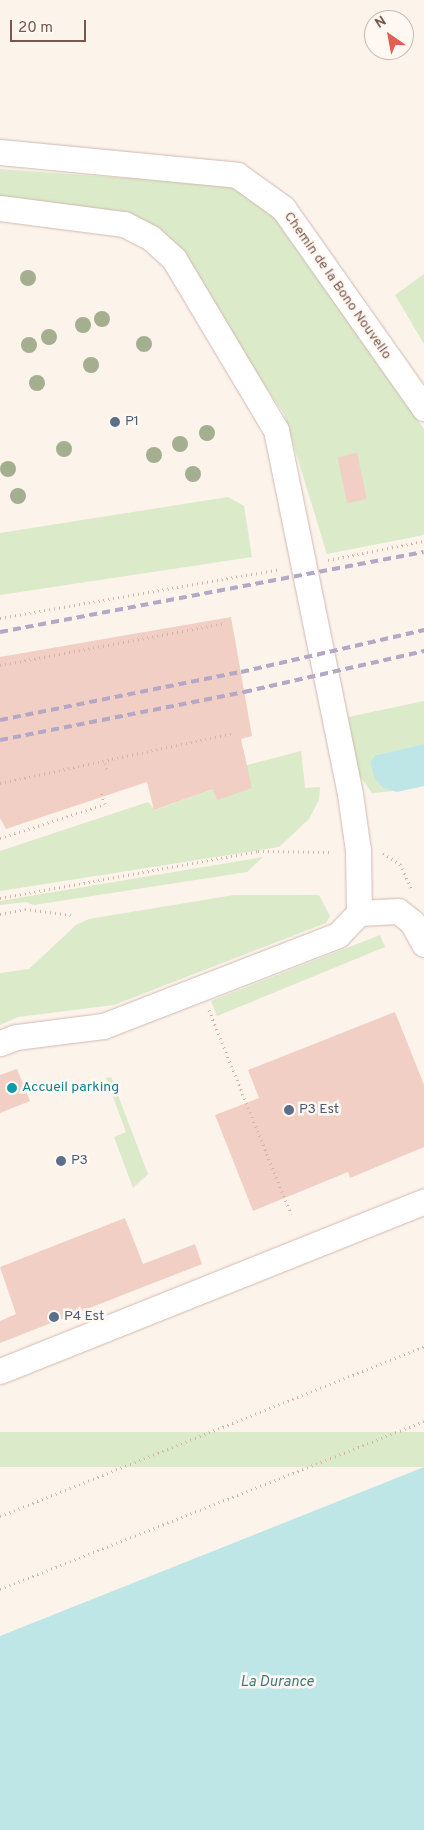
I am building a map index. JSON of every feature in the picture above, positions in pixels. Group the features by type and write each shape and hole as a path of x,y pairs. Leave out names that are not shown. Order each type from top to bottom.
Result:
{"street":[{"name":"Chemin de la Bono Nouvello","path":"0,152 237,174 283,208 424,408"},
{"path":"0,208 124,224 152,238 174,258 263,403 276,430 358,850 359,913"},
{"path":"0,1043 16,1037 103,1026 338,935 359,913 398,911 412,922 424,944"},
{"path":"0,1371 424,1201"}],"path":[{"path":"317,562 424,541"},
{"path":"0,618 287,568"},
{"path":"0,665 222,624"},
{"path":"0,783 234,733"},
{"path":"105,762 107,772"},
{"path":"0,838 105,804 101,793"},
{"path":"0,898 258,851 377,849 400,864 413,892"},
{"path":"0,914 25,909 72,915"},
{"path":"207,1005 291,1214"},
{"path":"0,1516 424,1346"},
{"path":"0,1589 424,1421"}],"green space":[{"path":"0,169 124,178 192,178 243,189 274,214 424,429 424,535 327,554 284,414 258,375 255,376 175,249 0,200"},
{"path":"424,274 424,344 395,295"},
{"path":"228,497 244,506 252,557 0,595 0,533"},
{"path":"424,701 424,744 376,755 383,788 394,791 372,793 359,775 348,717"},
{"path":"301,751 305,788 320,787 319,800 309,819 279,847 0,891 0,851 148,802 155,810 213,789 217,800 244,766"},
{"path":"263,857 247,872 34,905 26,902 0,905 0,901"},
{"path":"234,895 319,895 330,916 326,923 114,1005 18,1017 0,1025 0,973 29,969 76,925 89,919"},
{"path":"380,935 385,947 217,1016 211,1001"},
{"path":"111,1077 148,1174 133,1188 114,1137 126,1132 106,1078"},
{"path":"0,1432 424,1432 424,1467 0,1467"}],"water":[{"path":"424,744 424,786 397,792 383,788 375,779 370,762 376,755"},
{"name":"La Durance","path":"424,1467 424,1830 0,1830 0,1636"}],"building":[{"path":"357,453 367,499 347,503 337,457"},
{"path":"231,617 252,736 241,739 252,788 217,800 213,789 154,810 147,782 6,829 0,818 0,657"},
{"path":"395,1012 424,1085 424,1147 350,1178 348,1172 253,1211 215,1115 259,1098 248,1070"},
{"name":"Accueil parking","path":"17,1069 30,1101 0,1113 0,1075"},
{"name":"P4 Est","path":"125,1218 143,1264 195,1244 202,1264 0,1343 0,1321 16,1314 0,1267"}],"railway":[{"path":"0,632 424,552"},
{"path":"0,720 241,672 424,630"},
{"path":"0,740 244,692 424,651"}],"place":[{"name":"P1","path":"115,422"},
{"name":"Accueil parking","path":"12,1088"},
{"name":"P3 Est","path":"289,1110"},
{"name":"P3","path":"61,1161"},
{"name":"P4 Est","path":"54,1317"}]}
